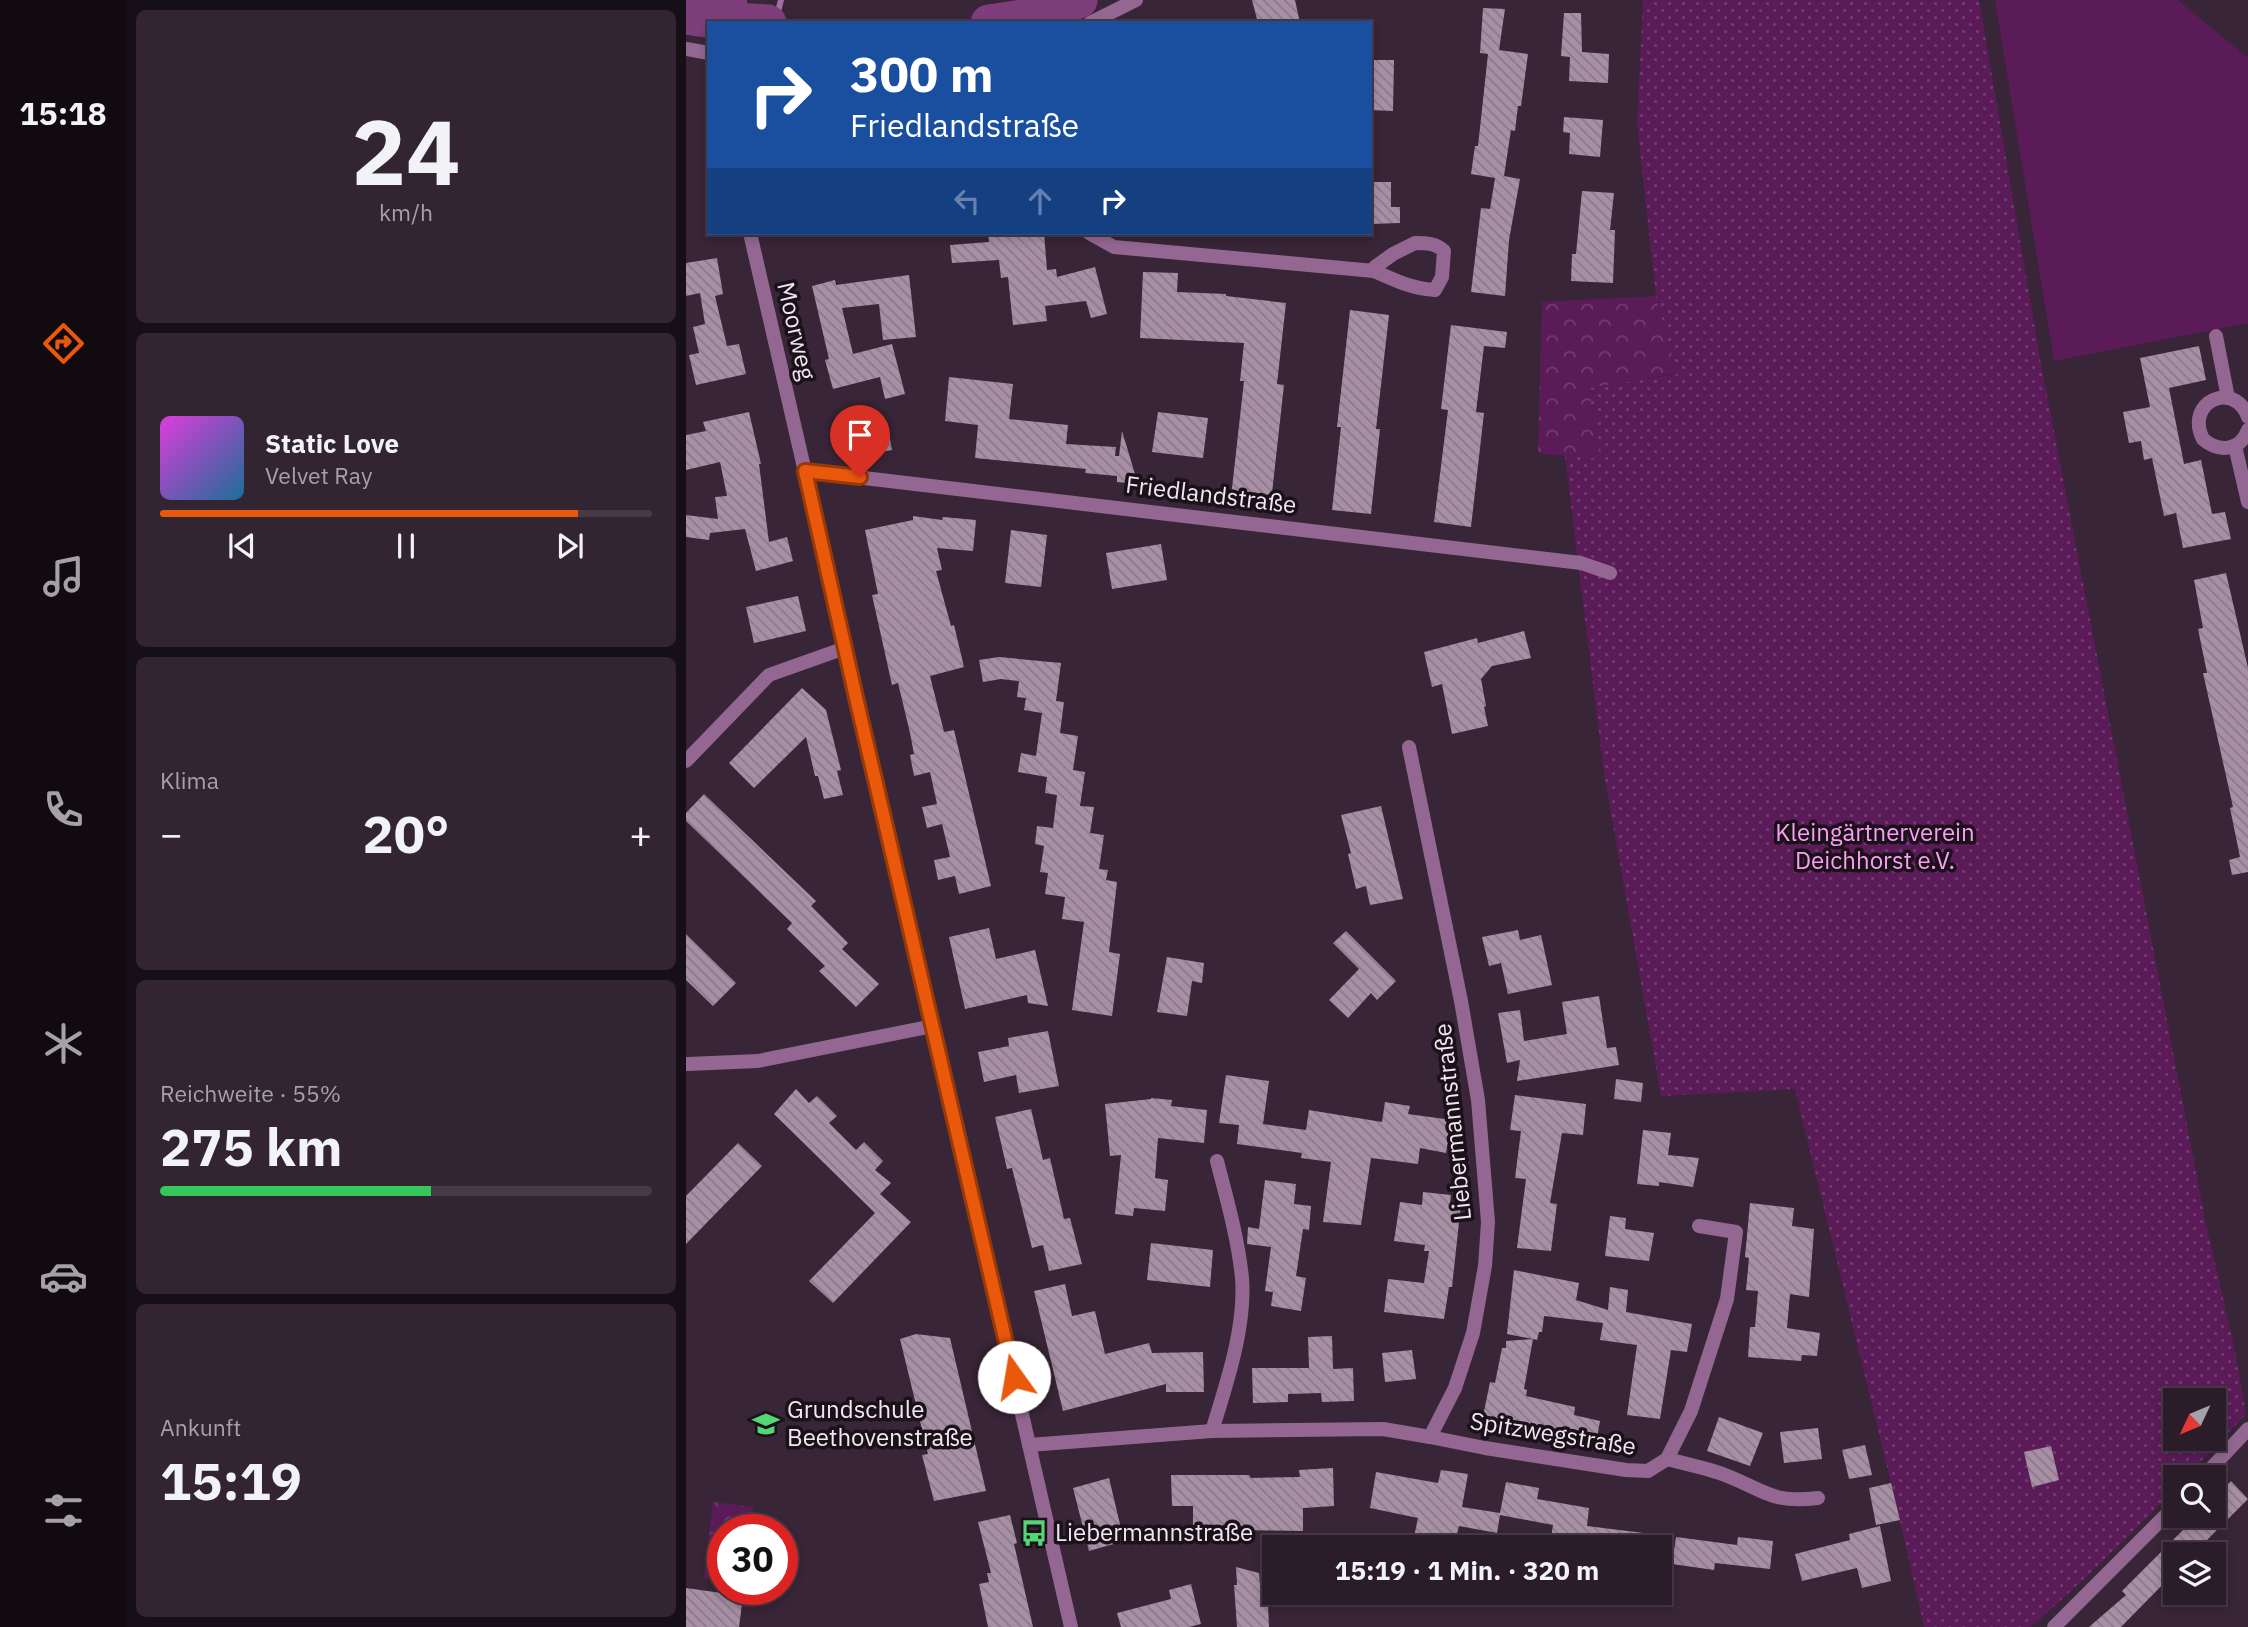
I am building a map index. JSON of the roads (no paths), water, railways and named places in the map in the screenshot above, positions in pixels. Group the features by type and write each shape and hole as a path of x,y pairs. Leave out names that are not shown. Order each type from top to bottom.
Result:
{"street":[{"path":"1094,21 1136,0"},
{"path":"686,49 707,54"},
{"name":"Moorweg","path":"750,235 1071,1627"},
{"path":"1093,235 1114,247 1374,271 1398,283 1435,290 1442,277 1444,251 1439,247 1415,243 1393,254 1375,267 1374,271"},
{"path":"2216,336 2228,398"},
{"path":"2248,417 2242,405 2228,398 2219,398 2204,406 2199,414 2199,431 2210,445 2227,449 2235,446 2242,441 2248,430"},
{"path":"2235,446 2248,502"},
{"name":"Friedlandstraße","path":"805,471 1568,561 1610,573"},
{"path":"686,761 769,675 845,648"},
{"name":"Liebermannstraße","path":"1409,747 1461,1001 1478,1100 1488,1222 1485,1266 1473,1333 1455,1388 1430,1437"},
{"path":"688,1064 758,1061 933,1026"},
{"path":"1212,1431 1233,1356 1242,1300 1242,1279 1233,1221 1217,1161"},
{"name":"Spitzwegstraße","path":"1430,1437 1626,1470 1648,1471 1667,1459 1690,1411 1727,1298 1736,1232 1699,1226"},
{"path":"1029,1445 1212,1431 1383,1429 1430,1437"},
{"path":"2214,1465 2248,1429"},
{"name":"Spitzwegstraße","path":"1667,1459 1724,1474 1771,1497 1795,1501 1818,1498"},
{"path":"2054,1627 2163,1518"}],"waterway":[{"path":"776,21 781,0"},
{"path":"1003,21 1023,18 1079,0"},
{"path":"686,16 737,21"}],"place":[{"name":"Grundschule Beethovenstraße","path":"766,1424"},
{"name":"Liebermannstraße","path":"1034,1533"}],"park label":[{"name":"Kleingärtnerverein Deichhorst e.V.","path":"1875,847"}]}
